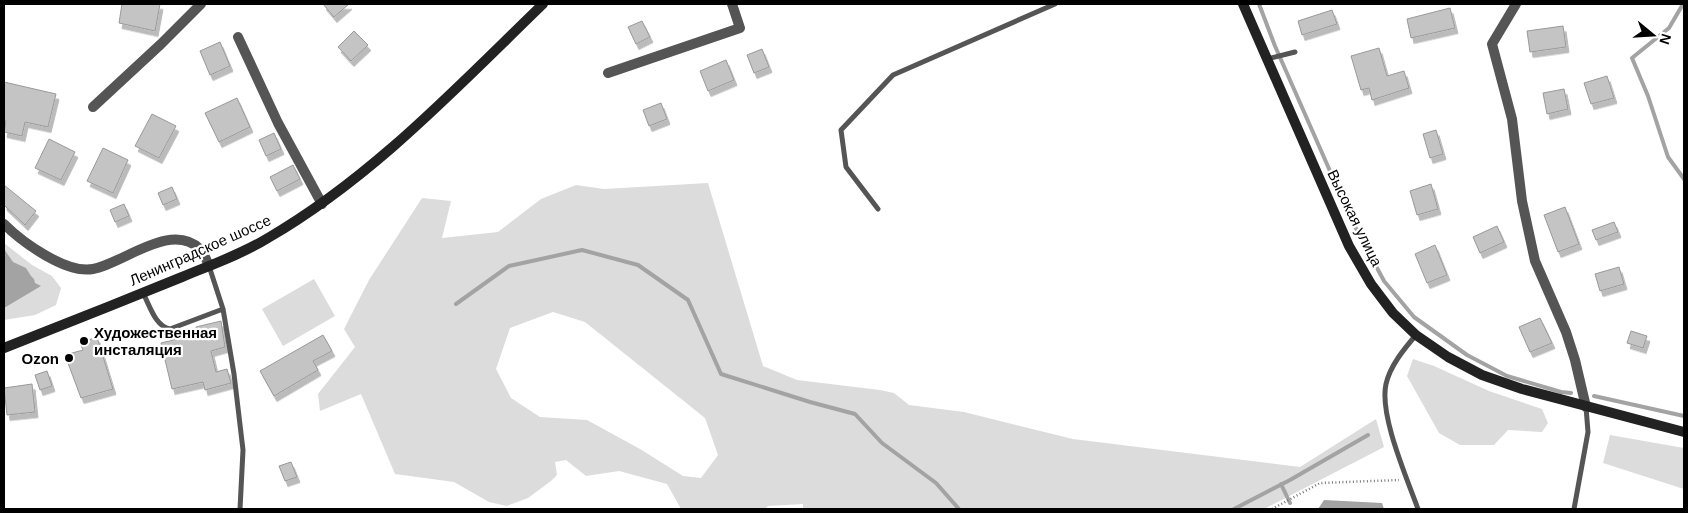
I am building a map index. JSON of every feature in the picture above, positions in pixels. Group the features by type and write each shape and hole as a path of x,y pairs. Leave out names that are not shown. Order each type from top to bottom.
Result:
{"street":[{"path":"92,107 161,44 201,4"},
{"name":"Ленинградское шоссе","path":"4,348 143,293 267,239 322,204 362,174 435,108 543,4"},
{"path":"608,73 740,28 732,4"},
{"name":"Высокая улица","path":"1243,4 1270,58 1349,246 1371,284 1393,313 1416,335 1448,357 1482,375 1522,390 1684,432"},
{"path":"1516,4 1492,44 1512,119 1522,201 1535,261 1566,332 1586,407"},
{"path":"238,37 278,123 322,204"},
{"path":"4,224 14,234 41,252 59,262 77,268 93,269 166,240 179,239 192,243 201,250 209,265"}],"lane":[{"path":"878,209 846,166 842,130 893,75 1055,4"},
{"path":"1270,58 1295,52"},
{"path":"209,265 223,309 234,374 242,450 240,509"},
{"path":"143,293 159,324 164,328 170,329 223,309"},
{"path":"1416,335 1401,353 1386,382 1384,395 1386,416 1418,509"},
{"path":"1574,509 1588,432 1586,407"}],"path":[{"path":"1272,509 1320,483 1408,479"}],"shaded area":[{"path":"708,183 763,366 797,380 880,390 894,393 909,405 964,412 1073,439 1300,467 1376,419 1384,447 1264,509 803,509 803,504 768,506 765,509 681,509 667,484 619,471 586,476 566,460 555,462 557,475 551,481 528,498 507,506 489,502 454,482 395,474 361,394 320,411 318,394 355,347 344,329 369,280 422,198 451,201 442,238 498,232 541,199 576,185 604,189","holes":["553,312 585,322 705,418 718,455 701,478 683,476 640,449 587,420 540,417 511,398 496,369 510,328"]},
{"path":"4,243 32,265 52,276 61,288 56,305 35,315 4,320"},
{"path":"4,249 13,262 26,268 35,283 41,286 4,308"},
{"path":"314,279 335,316 283,346 262,309"},
{"path":"1413,359 1434,366 1489,391 1542,409 1548,423 1542,432 1508,430 1494,445 1460,445 1439,433 1407,376"},
{"path":"1610,435 1684,448 1684,489 1603,463"},
{"path":"1324,500 1382,503 1384,509 1318,509"}],"building":[{"path":"122,4 160,4 155,31 119,23"},
{"path":"323,4 349,4 334,17"},
{"path":"1450,8 1455,28 1411,38 1407,19"},
{"path":"1332,10 1337,24 1302,35 1298,21"},
{"path":"642,21 650,37 636,44 628,27"},
{"path":"1563,26 1566,47 1530,52 1527,31"},
{"path":"354,31 368,45 351,61 338,47"},
{"path":"220,42 230,66 210,75 200,51"},
{"path":"1379,48 1387,76 1404,71 1409,88 1372,100 1369,88 1361,90 1351,56"},
{"path":"762,49 769,67 754,73 747,55"},
{"path":"726,60 734,80 708,91 700,71"},
{"path":"1607,76 1614,98 1591,104 1584,83"},
{"path":"4,82 56,94 48,127 25,122 22,136 4,132 6,121 4,120"},
{"path":"1564,89 1568,109 1547,114 1543,93"},
{"path":"237,98 250,127 219,142 205,113"},
{"path":"661,103 667,119 649,126 643,110"},
{"path":"152,114 176,126 159,158 135,146"},
{"path":"1436,130 1443,154 1430,158 1423,134"},
{"path":"274,133 281,149 266,156 259,140"},
{"path":"49,139 75,152 61,180 35,168"},
{"path":"103,148 128,160 113,193 87,181"},
{"path":"293,165 300,179 277,191 270,177"},
{"path":"1431,184 1438,209 1417,215 1410,191"},
{"path":"4,185 36,211 25,225 4,205"},
{"path":"172,187 177,199 163,205 158,193"},
{"path":"124,204 129,216 115,222 110,210"},
{"path":"1565,207 1579,244 1558,252 1544,215"},
{"path":"1614,222 1618,232 1596,240 1592,230"},
{"path":"1497,226 1504,242 1480,253 1473,237"},
{"path":"1435,245 1447,275 1427,283 1415,254"},
{"path":"1619,267 1624,284 1600,291 1595,274"},
{"path":"1540,318 1552,343 1530,352 1519,327"},
{"path":"221,321 225,347 211,351 216,372 227,369 231,383 205,390 203,382 172,389 161,343 197,334 196,327"},
{"path":"1631,331 1647,336 1643,348 1627,343"},
{"path":"323,335 332,351 313,361 318,370 274,396 260,371"},
{"path":"97,337 113,389 81,398 65,355 83,350 80,343"},
{"path":"47,371 52,386 40,390 35,375"},
{"path":"32,384 35,412 7,415 4,388"},
{"path":"291,462 297,477 285,481 279,466"}],"waterway":[{"path":"1259,4 1275,46 1352,221 1384,281 1414,317 1467,355 1507,376 1561,392 1571,393"},
{"path":"1683,4 1669,28 1632,58 1648,96 1668,157 1684,179"},
{"path":"456,304 509,266 582,250 638,265 688,300 721,374 855,414 882,443 936,483 959,509"},
{"path":"1594,396 1684,416"},
{"path":"1234,509 1290,480 1368,435"},
{"path":"1281,484 1290,503"}],"place":[{"name":"Художественная инсталяция","path":"84,341"},
{"name":"Ozon","path":"69,358"}]}
